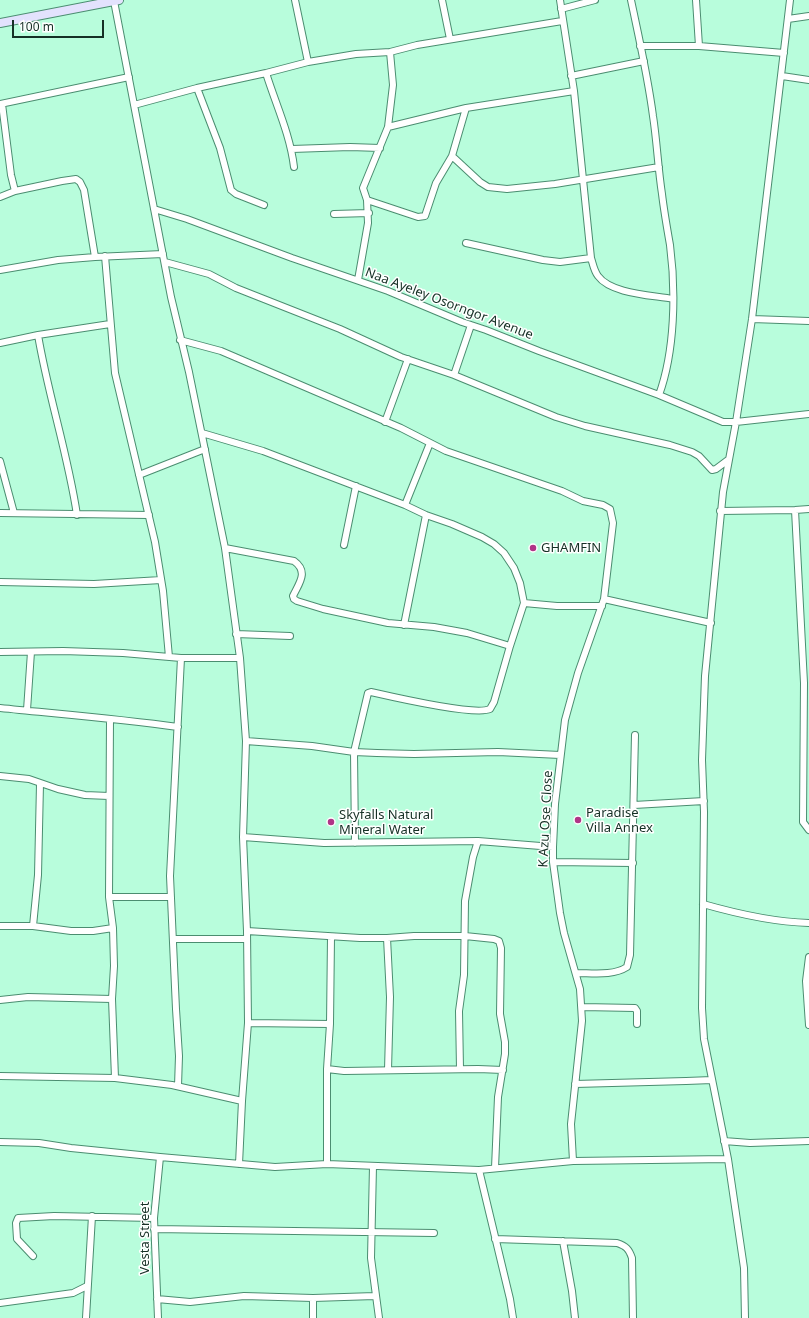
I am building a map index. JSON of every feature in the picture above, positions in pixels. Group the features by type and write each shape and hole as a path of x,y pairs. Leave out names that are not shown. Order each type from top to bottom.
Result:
{"street":[{"path":"0,23 117,0 129,77 154,209 180,340 202,433 225,548 240,658 246,741 243,837 247,930 248,1023 239,1164"},
{"path":"295,0 308,62"},
{"path":"442,0 450,39"},
{"path":"560,0 562,21 574,91 591,258 594,269 598,277 605,283 631,293 673,299"},
{"path":"561,9 595,0"},
{"path":"631,0 644,61 653,115 673,278 669,361 666,376 659,395"},
{"path":"696,0 699,46"},
{"path":"746,1318 744,1268 728,1159 704,1039 702,1008 704,801 702,760 704,701 720,512 752,319 790,0"},
{"path":"788,19 809,16"},
{"path":"134,105 197,88 308,62 356,54 390,52 450,39 562,21"},
{"path":"640,46 699,46 784,53"},
{"path":"358,280 367,236 369,213 367,200 363,191 364,184 388,127 393,85 390,52"},
{"path":"571,76 644,61"},
{"path":"266,73 276,104 285,125 292,149 294,167"},
{"path":"782,76 809,80"},
{"path":"15,191 11,174 1,104 129,77"},
{"path":"197,88 220,148 231,190 236,194 264,205"},
{"path":"388,127 466,108 574,91"},
{"path":"367,200 418,217 423,217 427,212 436,183 452,156 466,108"},
{"path":"292,149 350,147 380,148"},
{"path":"452,156 480,182 488,187 507,189 555,184 659,168"},
{"path":"0,197 15,191 76,179 80,182 84,190 95,256"},
{"name":"Naa Ayeley Osorngor Avenue","path":"154,209 193,221 292,258 388,291 428,309 659,395 723,422 736,422 809,414"},
{"path":"334,214 369,213"},
{"path":"466,242 543,260 560,262 591,258"},
{"path":"0,270 58,260 95,256 163,254"},
{"path":"105,256 115,373 149,515 166,613 169,657"},
{"path":"165,262 209,274 236,288 333,326 408,359 454,375 572,422 670,445 692,452 699,456 712,470 716,469 728,460"},
{"path":"752,319 809,321"},
{"path":"0,343 38,335 110,324"},
{"path":"454,375 471,325"},
{"path":"38,335 46,377 70,473 76,515"},
{"path":"180,340 221,352 408,431 430,443 405,505"},
{"path":"385,422 408,359"},
{"path":"202,433 263,452 356,486 482,537 494,544 504,553 514,568 520,583 524,604 494,702 490,709 483,711 370,693 366,701 354,752 355,843"},
{"name":"K Azu Ose Close","path":"430,443 446,451 562,491 582,501 607,507 610,509 612,516 613,523 604,599 578,673 565,720 555,804 553,862 556,886 564,933 576,972 582,1007 582,1021 571,1124 573,1161"},
{"path":"140,474 205,448"},
{"path":"0,461 14,513"},
{"path":"344,545 356,486"},
{"path":"720,512 809,509"},
{"path":"794,510 806,683 803,822 809,830"},
{"path":"0,513 149,515"},
{"path":"404,625 426,515"},
{"path":"225,548 294,561 301,567 303,574 293,596 294,600 323,609 404,625 434,627 467,632 510,646"},
{"path":"0,582 117,584 161,580"},
{"path":"604,599 710,623"},
{"path":"524,604 602,606"},
{"path":"236,634 290,636"},
{"path":"0,652 63,651 123,653 181,658 240,658"},
{"path":"27,710 30,652"},
{"path":"178,1086 179,1056 170,897 171,838 181,658"},
{"path":"0,708 178,727"},
{"path":"110,719 109,897 113,928 114,966 112,999 115,1078"},
{"path":"576,972 605,973 621,971 627,967 630,955 636,735"},
{"path":"246,741 312,746 354,752 414,754 498,752 560,755"},
{"path":"0,776 34,780 40,784 85,795 109,796"},
{"path":"33,926 38,875 40,784"},
{"path":"634,805 704,801"},
{"path":"243,837 297,842 355,843 478,841 553,847"},
{"path":"460,1069 459,1011 464,975 465,901 473,857 478,841"},
{"path":"553,862 633,863"},
{"path":"109,897 170,897"},
{"path":"703,904 747,916 794,923 809,923"},
{"path":"0,926 33,926 71,931 113,928"},
{"path":"247,930 331,937 387,938 414,936 464,936 494,939 499,941 501,948 500,1014 505,1042 503,1070 498,1097 495,1168"},
{"path":"327,1164 327,1069 330,1024 331,937"},
{"path":"387,938 390,997 388,1070"},
{"path":"173,939 247,939"},
{"path":"809,957 806,981 809,1026"},
{"path":"0,1000 28,997 112,999"},
{"path":"582,1007 635,1008 637,1011 637,1024"},
{"path":"248,1023 330,1024"},
{"path":"327,1069 344,1072 460,1069 503,1070"},
{"path":"0,1076 115,1078 178,1086 242,1100"},
{"path":"575,1084 686,1082 712,1080"},
{"path":"724,1141 750,1143 809,1142"},
{"path":"0,1142 39,1143 71,1148 275,1167 327,1164 479,1170 573,1161 728,1159"},
{"name":"Vesta Street","path":"158,1318 154,1218 160,1157"},
{"path":"373,1166 370,1232 371,1258 378,1318"},
{"path":"479,1170 510,1299 513,1318"},
{"path":"33,1256 17,1239 16,1223 18,1218 92,1216 154,1218"},
{"path":"86,1318 92,1216"},
{"path":"154,1229 434,1233"},
{"path":"495,1239 617,1243 625,1245 630,1250 632,1258 633,1318"},
{"path":"563,1241 575,1318"},
{"path":"0,1303 73,1293 87,1286"},
{"path":"157,1299 190,1302 244,1296 313,1298 375,1296"},
{"path":"313,1298 313,1318"}],"place":[{"name":"GHAMFIN","path":"533,548"},
{"name":"Paradise Villa Annex","path":"578,820"},
{"name":"Skyfalls Natural Mineral Water","path":"331,822"}]}
